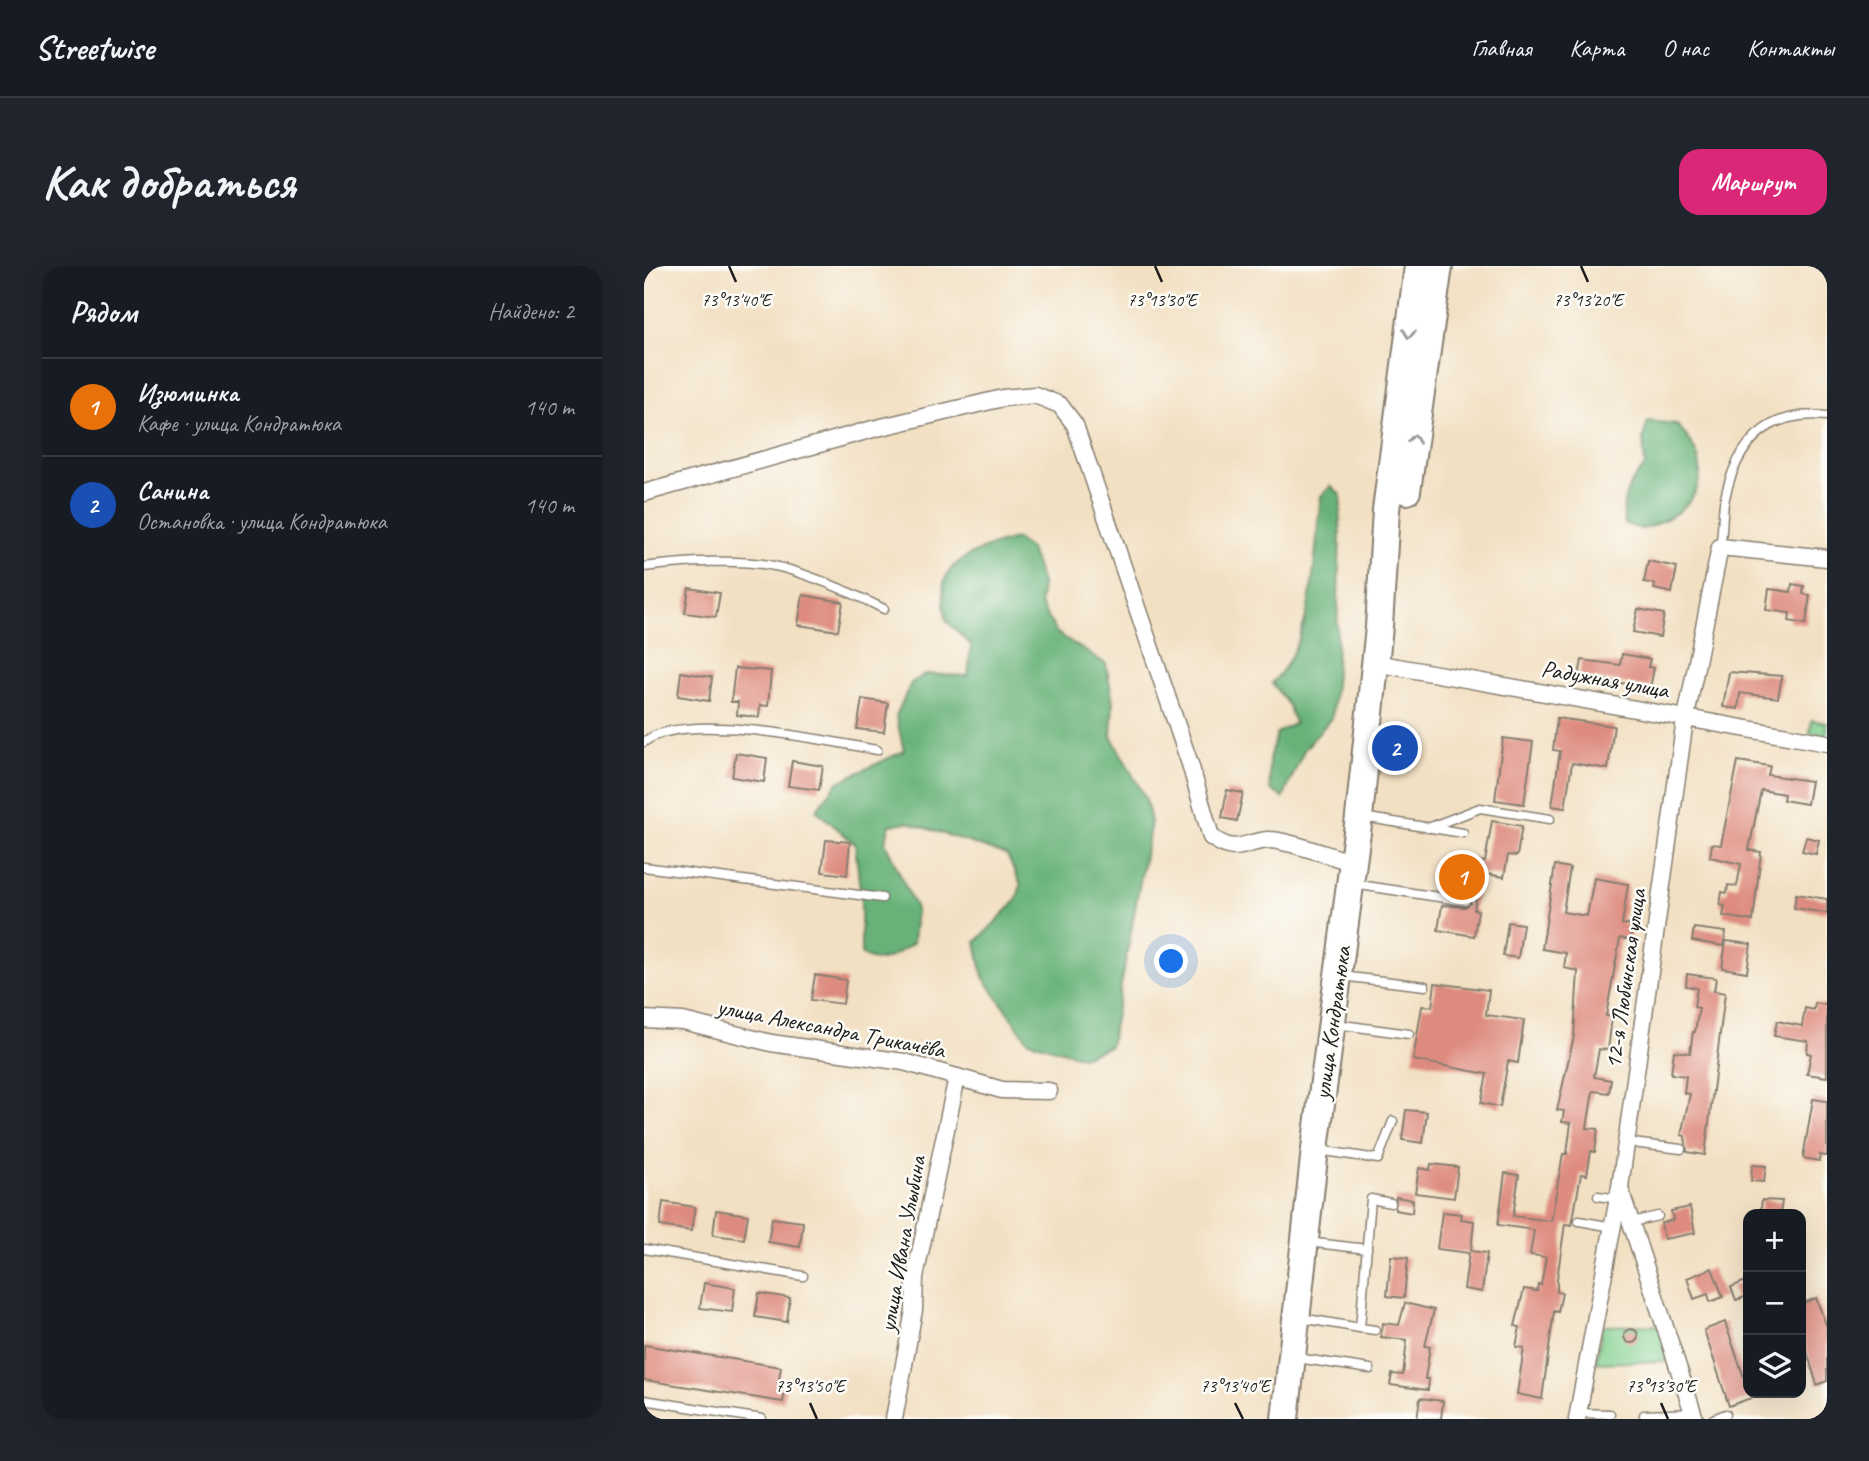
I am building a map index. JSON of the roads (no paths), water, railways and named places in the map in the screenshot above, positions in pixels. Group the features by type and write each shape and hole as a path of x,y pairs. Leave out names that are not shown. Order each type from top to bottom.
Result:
{"main road":[{"path":"1379,626 1387,510 1418,266"},
{"path":"1379,626 1403,519 1439,266"},
{"name":"улица Кондратюка","path":"1285,1419 1315,1149 1359,817 1379,626"}],"street":[{"path":"644,493 873,429 1003,398 1035,395 1060,405 1075,425 1190,764 1211,838 1221,845 1237,849 1269,840 1352,873"},
{"path":"1720,547 1827,558"},
{"name":"12-я Любинская улица","path":"1578,1416 1619,1193 1624,1142 1687,716 1720,547"},
{"name":"Радужная улица","path":"1375,663 1687,716 1715,724 1827,743"},
{"name":"улица Александра Трикачёва","path":"644,1019 683,1021 771,1044 904,1062 1002,1090 1049,1091"},
{"name":"улица Ивана Улыбина","path":"894,1419 914,1310 915,1278 957,1077"},
{"path":"1619,1193 1632,1222 1694,1416"}],"lane":[{"path":"1720,547 1724,503 1742,449 1763,428 1775,423 1812,414 1827,416"},
{"path":"644,566 684,561 776,566 848,591 884,608"},
{"path":"644,743 651,737 675,731 725,728 814,738 877,750"},
{"path":"1428,828 1480,808 1550,819"},
{"path":"1359,817 1463,833"},
{"path":"644,867 882,898"},
{"path":"1352,873 1465,901"},
{"path":"1339,975 1425,986"},
{"path":"1332,1024 1409,1034"},
{"path":"1315,1149 1378,1159 1393,1121"},
{"path":"1624,1142 1681,1149"},
{"path":"1598,1196 1619,1193"},
{"path":"1360,1328 1371,1199 1391,1203"},
{"path":"1632,1222 1658,1216"},
{"path":"1579,1221 1613,1227"},
{"path":"1304,1241 1367,1250"},
{"path":"644,1249 803,1276"},
{"path":"1296,1317 1375,1330"},
{"path":"1292,1357 1370,1369"},
{"path":"644,1400 762,1419"},
{"path":"1578,1416 1610,1414"},
{"path":"1713,1419 1726,1414"},
{"path":"1644,1415 1694,1416"}],"place":[{"name":"Санина","path":"1395,748"},
{"name":"Изюминка","path":"1462,877"}]}
